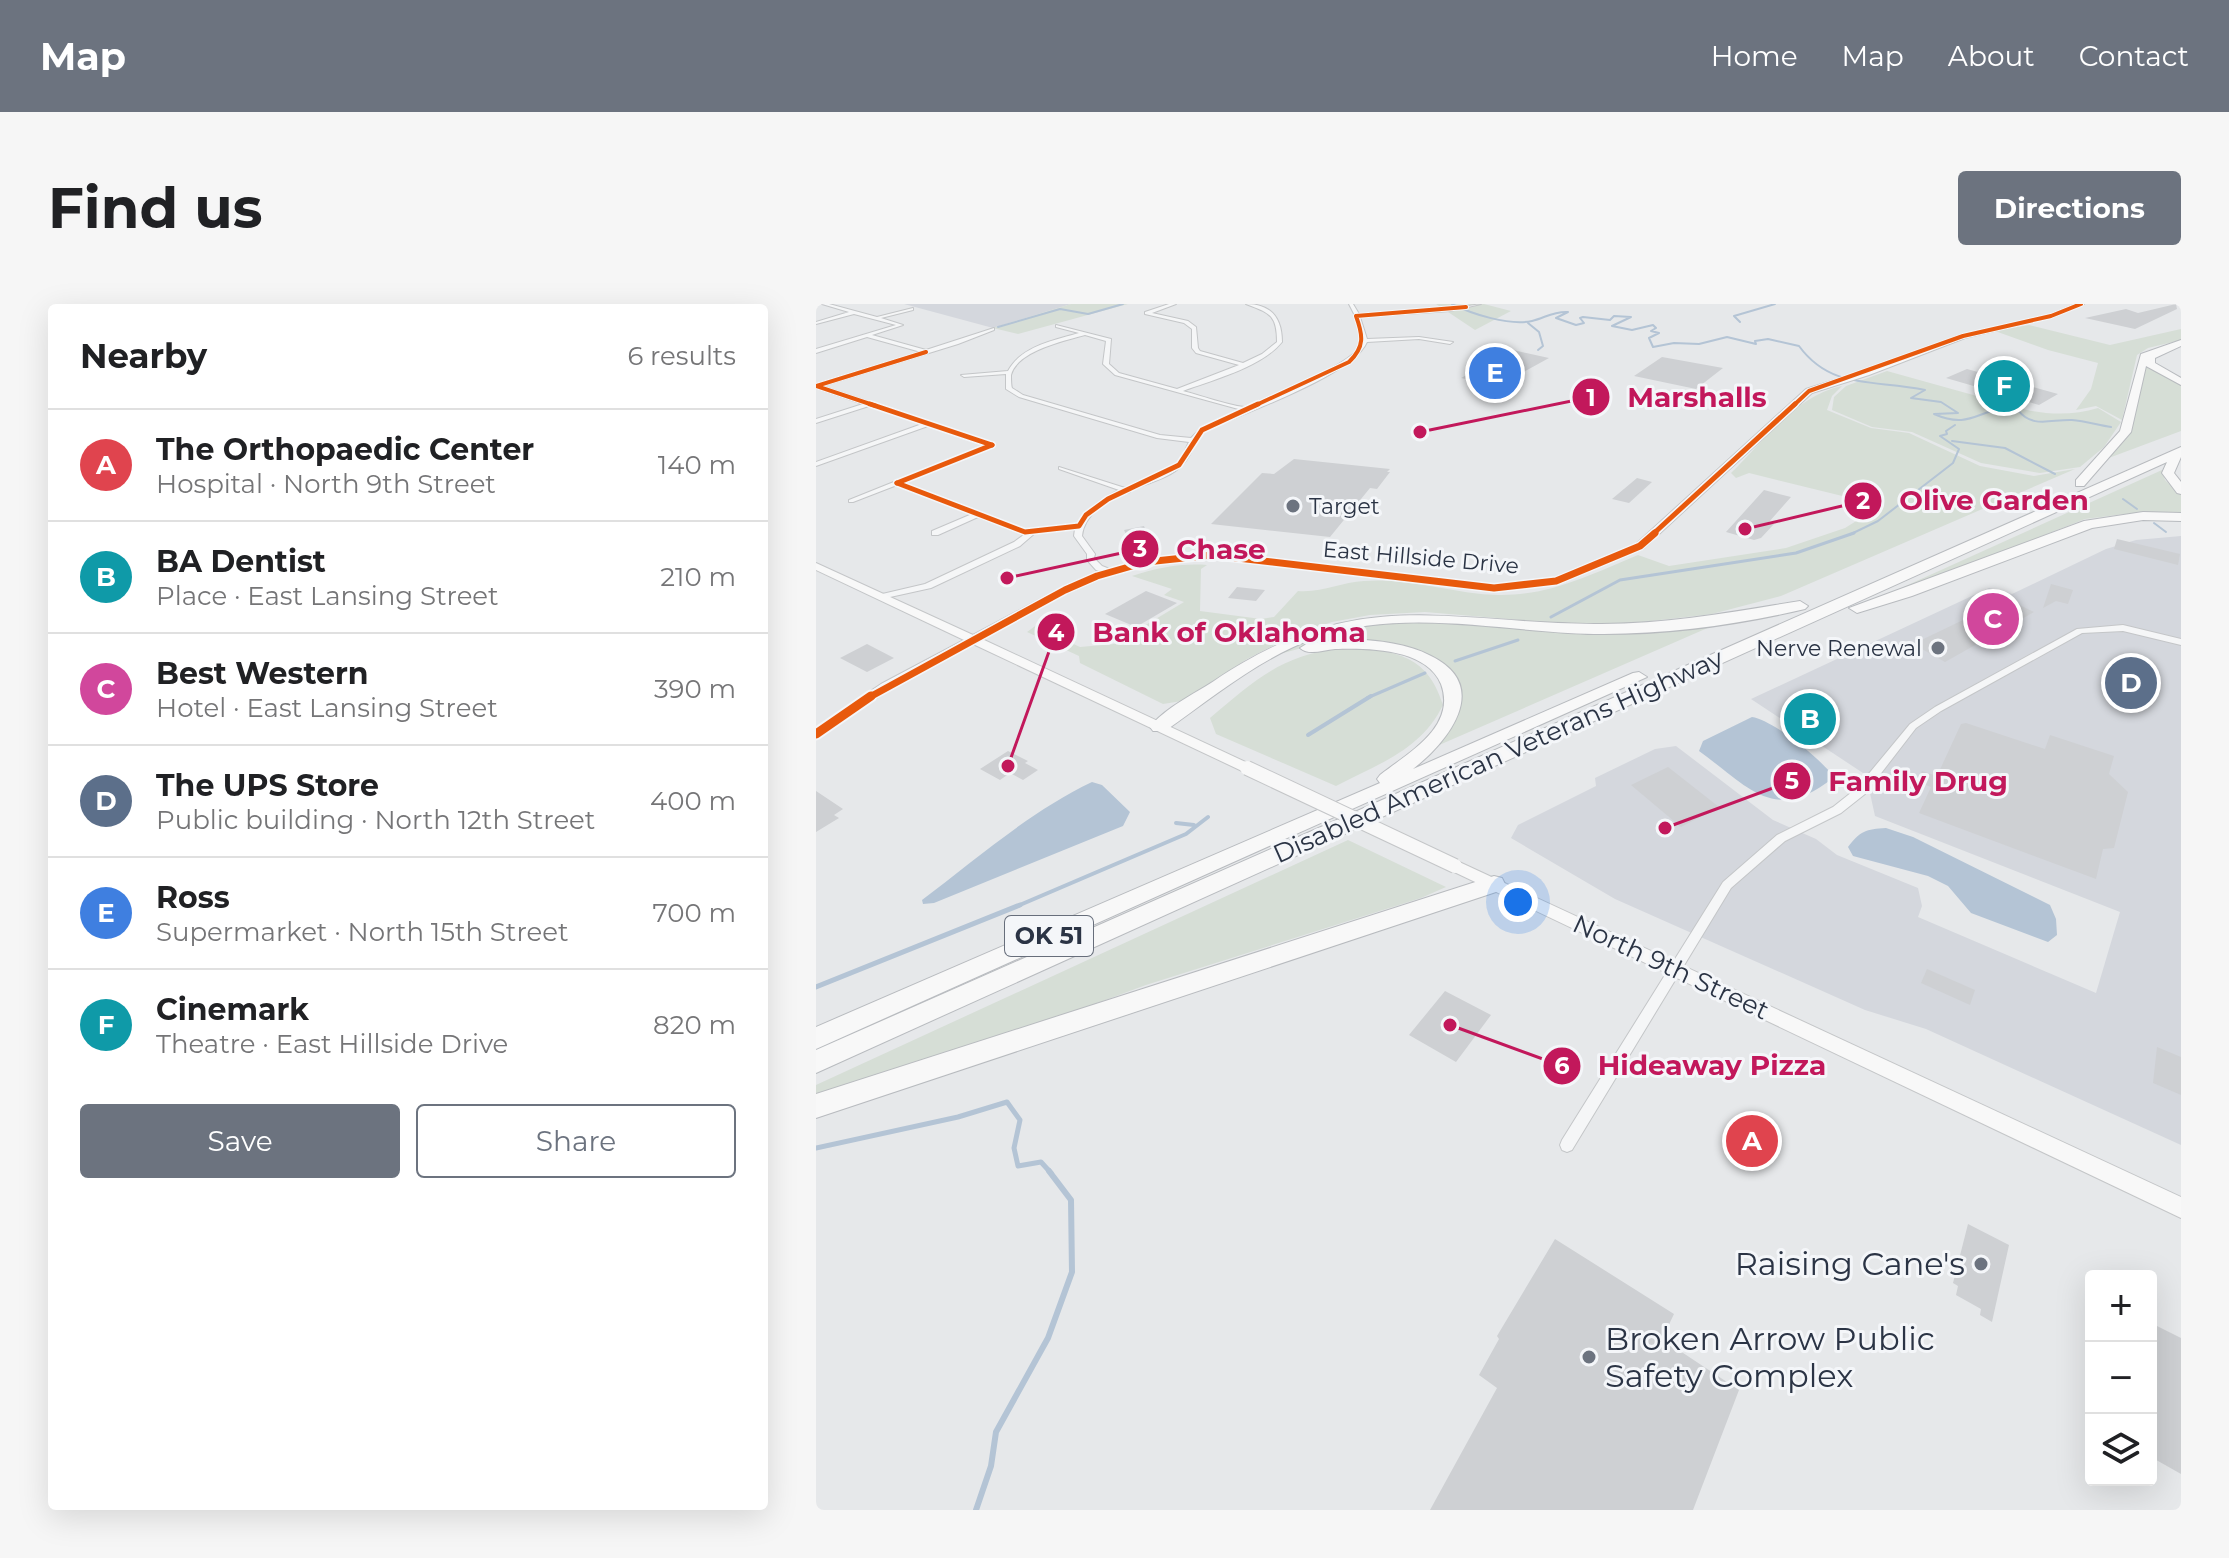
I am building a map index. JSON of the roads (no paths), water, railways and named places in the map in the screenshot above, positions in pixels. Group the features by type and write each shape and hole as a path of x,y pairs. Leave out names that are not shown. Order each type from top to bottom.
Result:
{"highway":[{"path":"2181,344 2156,352 2149,359 2156,370 2181,382"},
{"path":"2080,483 2125,432 2144,356 2181,344"},
{"path":"2180,448 2168,473 2181,490"},
{"name":"Disabled American Veterans Highway","path":"816,1038 2080,483 2180,448"},
{"name":"Disabled American Veterans Highway","path":"816,1062 2180,448"},
{"path":"1760,638 1907,593 2089,524 2143,516 2181,517"},
{"path":"1166,730 1270,653 1312,634 1359,621 1436,616 1599,629 1681,624 1800,606"},
{"path":"1166,730 1286,655 1320,645 1345,642 1399,648 1424,659 1441,672 1450,687 1451,709 1444,729 1436,739 1367,795"},
{"path":"816,1106 1494,884"}],"street":[{"path":"816,351 901,325 824,304"},
{"path":"1174,304 1147,313 1189,323 1195,330 1195,348 1198,352 1242,365"},
{"path":"1177,391 1242,365 1275,347 1279,340 1276,318 1267,310 1248,304"},
{"path":"897,483 1031,533 1079,526 1094,509 1179,465 1190,453 1192,440 1202,430 1342,366 1359,352 1364,341 1351,304"},
{"path":"1356,316 1455,309 1479,304"},
{"name":"East Hillside Drive","path":"816,736 885,687 979,642 1065,590 1097,576 1160,559 1212,555 1494,588 1556,581 1644,543 1804,394 1963,336 2051,316 2081,304"},
{"path":"876,318 911,309"},
{"path":"816,323 855,312"},
{"path":"1058,326 1109,340 1105,360 1113,371 1247,410"},
{"path":"816,386 992,329"},
{"path":"1086,333 1029,353 1016,363 1007,387 1021,396 1159,437 1192,440"},
{"path":"865,335 926,352"},
{"path":"1364,341 1419,338 1450,342"},
{"path":"964,375 1011,372"},
{"path":"816,386 992,445 851,501"},
{"path":"816,421 868,404"},
{"path":"816,464 927,424"},
{"path":"1061,468 1128,491"},
{"path":"935,533 978,514"},
{"path":"1079,526 1081,542 1091,554 1090,558 1099,568 1112,573"},
{"path":"881,597 928,586 1017,544 1031,533"},
{"path":"816,566 1166,730"},
{"path":"907,609 928,586"},
{"path":"1567,1145 1720,895 1736,875 1781,838 1837,810 1861,791 1913,726 1925,716 2075,633 2095,628 2135,630 2181,642"},
{"name":"North 9th Street","path":"1166,730 2181,1208"}],"water":[{"path":"1752,717 1772,725 1796,741 1834,777 1813,791 1779,800 1749,788 1699,751 1703,741"},
{"path":"1092,782 1102,785 1130,812 1123,826 934,903 923,904 922,900 1004,836"},
{"path":"1886,828 1913,837 2050,905 2056,919 2057,935 2048,942 1971,913 1948,886 1928,876 1853,856 1848,847 1856,837 1868,830"}],"waterway":[{"path":"998,327 1060,309 1088,314 1123,304"},
{"path":"1452,304 1480,315 1513,322 1532,321 1563,312 1568,312 1556,318 1576,325 1584,323 1580,318 1583,317 1610,320 1614,316 1631,317 1612,326 1632,330 1653,325 1656,328 1651,331 1659,333 1649,338 1653,347 1674,343 1699,344 1727,337 1756,344 1755,341 1768,339 1799,346 1812,360 1840,377 1925,390 1911,398 1941,402 1958,413 1934,414 1948,419 1969,419 2005,409 2018,410 2036,421 2072,420 2111,427"},
{"path":"1740,322 1734,316 1775,304"},
{"path":"1528,323 1539,332 1543,346 1538,350"},
{"path":"1851,534 1878,521 1953,463 1959,449 1940,436 1947,434 1946,431 1955,425"},
{"path":"1952,441 2005,448 2055,474"},
{"path":"2123,499 2137,509"},
{"path":"2154,523 2166,532"},
{"path":"1551,617 1620,580 1796,553 1851,534"},
{"path":"1455,661 1518,640"},
{"path":"1370,697 1425,673"},
{"path":"1308,735 1370,697"},
{"path":"1015,907 1186,834 1208,817"},
{"path":"1176,823 1194,825"},
{"path":"816,987 1020,905"},
{"path":"816,1148 958,1117 1007,1102 1020,1120 1014,1148 1018,1166 1041,1162 1051,1173"},
{"path":"976,1510 991,1466 996,1432 1048,1338 1072,1272 1071,1200 1049,1171"}],"place":[{"name":"Ross","path":"1495,373"},
{"name":"Cinemark","path":"2004,386"},
{"name":"Marshalls","path":"1420,432"},
{"name":"Target","path":"1293,506"},
{"name":"Olive Garden","path":"1745,529"},
{"name":"Chase","path":"1007,578"},
{"name":"Best Western","path":"1993,619"},
{"name":"Nerve Renewal","path":"1938,648"},
{"name":"The UPS Store","path":"2131,683"},
{"name":"BA Dentist","path":"1810,719"},
{"name":"Bank of Oklahoma","path":"1008,766"},
{"name":"Family Drug","path":"1665,828"},
{"name":"Hideaway Pizza","path":"1450,1025"},
{"name":"The Orthopaedic Center","path":"1752,1141"},
{"name":"Raising Cane's","path":"1981,1264"},
{"name":"Broken Arrow Public Safety Complex","path":"1589,1357"}]}
